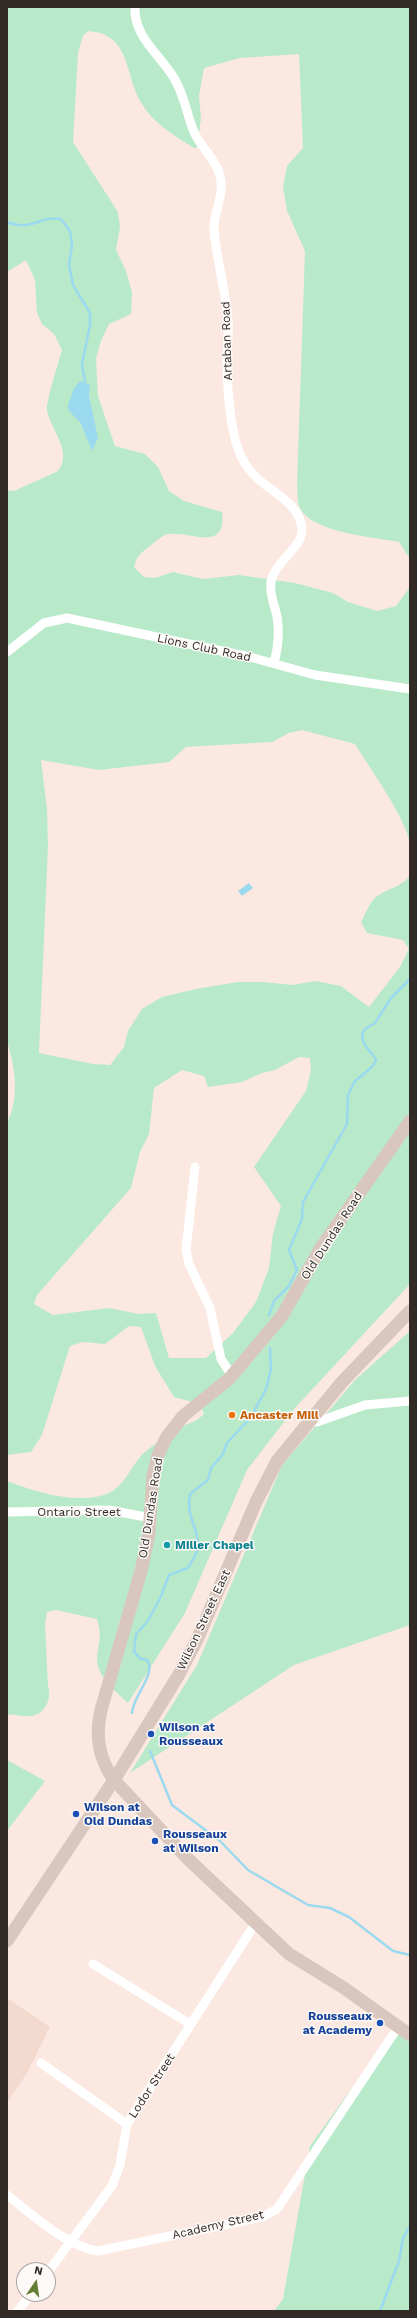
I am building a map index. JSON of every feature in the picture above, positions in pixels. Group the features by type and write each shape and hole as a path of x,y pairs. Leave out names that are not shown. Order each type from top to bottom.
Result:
{"main road":[{"name":"Old Dundas Road","path":"410,1121 320,1249 282,1316 232,1376 183,1416 171,1429 158,1455 153,1476 151,1518 141,1570 99,1720 101,1757 105,1768 114,1780 188,1859 255,1924 289,1954 344,1988 410,2036"},
{"name":"Wilson Street East","path":"7,1941 122,1768 197,1640 266,1481 277,1461 342,1382 410,1311"}],"street":[{"name":"Artaban Road","path":"135,7 134,14 142,34 175,78 195,135 210,154 220,174 223,189 217,208 214,227 228,322 227,361 230,400 233,429 239,454 253,474 289,503 299,518 302,532 295,547 277,567 271,581 271,598 280,633 274,664"},
{"name":"Lions Club Road","path":"7,652 44,623 67,618 274,664 315,675 410,689"},
{"path":"195,1167 186,1250 189,1264 210,1308 221,1359 232,1376"},
{"path":"310,1420 318,1422 365,1405 410,1401"},
{"name":"Ontario Street","path":"7,1512 109,1510 151,1518"},
{"name":"Lodor Street","path":"56,2262 112,2186 120,2165 127,2124 255,1924"},
{"path":"93,1964 190,2024"},
{"name":"Academy Street","path":"7,2195 83,2249 98,2251 262,2217 277,2209 398,2027"},
{"path":"41,2063 127,2124"}],"shaded area":[{"path":"7,1998 50,2027 27,2073 7,2103"}],"green space":[{"path":"7,7 410,7 410,559 399,542 359,536 329,528 305,515 298,504 297,484 305,251 287,211 283,187 287,166 303,148 299,54 240,58 204,68 199,96 201,118 197,147 194,148 165,129 147,111 136,93 125,58 120,48 112,40 102,34 88,31 83,36 78,53 73,142 118,212 120,227 116,250 126,271 132,292 131,314 109,324 101,341 96,359 98,396 115,446 145,454 158,467 169,491 184,501 222,512 222,525 219,532 213,536 197,537 168,534 159,539 142,553 136,560 134,567 144,577 155,578 173,572 203,579 239,575 295,583 333,593 348,602 377,611 396,606 410,587 410,844 407,833 394,807 355,744 302,730 289,733 272,742 186,747 169,762 99,770 41,760 47,809 48,846 39,1053 93,1064 110,1065 124,1047 128,1031 142,1009 162,997 196,989 238,982 263,982 293,985 315,981 341,986 369,1007 400,967 409,949 403,940 367,933 361,922 369,906 376,897 404,882 410,875 410,1284 294,1409 247,1470 185,1613 128,1703 108,1684 100,1671 97,1658 100,1635 97,1619 56,1610 47,1612 45,1624 49,1691 47,1704 41,1712 32,1716 9,1714 7,1718 7,1481 32,1490 61,1496 90,1498 103,1495 119,1486 141,1456 149,1449 174,1431 197,1420 204,1414 200,1404 174,1397 155,1366 141,1327 129,1326 105,1344 83,1342 70,1346 42,1435 31,1452 7,1455 7,1123 14,1103 15,1082 7,1041 7,490 14,491 58,471 62,463 63,456 60,441 49,418 47,410 47,405 62,350 54,334 42,324 37,313 35,280 26,260 7,272","holes":["90,385 89,395 97,438 92,451 80,422","299,1057 310,1058 311,1070 306,1091 254,1167 281,1206 273,1233 269,1268 256,1302 233,1333 206,1358 169,1358 156,1313 139,1314 109,1308 53,1315 34,1304 37,1295 131,1188 140,1152 149,1134 154,1088 182,1070 204,1076 208,1087 242,1082 262,1073 275,1070"]},
{"path":"410,1331 410,1625 294,1665 130,1773 197,1665 282,1465 356,1379"},
{"path":"7,1760 45,1781 7,1831"},
{"path":"399,2023 410,2031 410,2311 274,2311 283,2299 310,2146"}],"water":[{"path":"80,381 90,385 89,395 98,438 92,451 80,422 69,411 68,405 74,388"},
{"path":"249,883 253,888 242,896 238,891"}],"waterway":[{"path":"7,222 16,225 24,225 53,218 61,219 70,231 72,245 69,265 73,285 90,313 90,325 82,364 85,382"},
{"path":"269,1315 274,1301 289,1286 297,1270 289,1250 302,1219 303,1202 347,1124 348,1095 355,1081 372,1067 376,1061 364,1044 362,1034 365,1029 375,1023 391,998 410,979"},
{"path":"132,1713 133,1706 149,1672 147,1660 141,1659 134,1652 136,1634 148,1621 161,1596 169,1575 188,1568 197,1553 197,1536 189,1508 190,1494 208,1480 211,1468 223,1454 227,1443 251,1417 266,1389 271,1369 270,1348"},
{"path":"150,1751 172,1805 220,1841 248,1870 308,1905 330,1908 349,1917 393,1951 410,1955"},
{"path":"380,2311 399,2261 403,2238 410,2226"}],"place":[{"name":"Ancaster Mill","path":"232,1415"},
{"name":"Miller Chapel","path":"167,1545"},
{"name":"Wilson at Rousseaux","path":"151,1734"},
{"name":"Wilson at Old Dundas","path":"76,1814"},
{"name":"Rousseaux at Wilson","path":"155,1841"},
{"name":"Rousseaux at Academy","path":"380,2023"}]}
